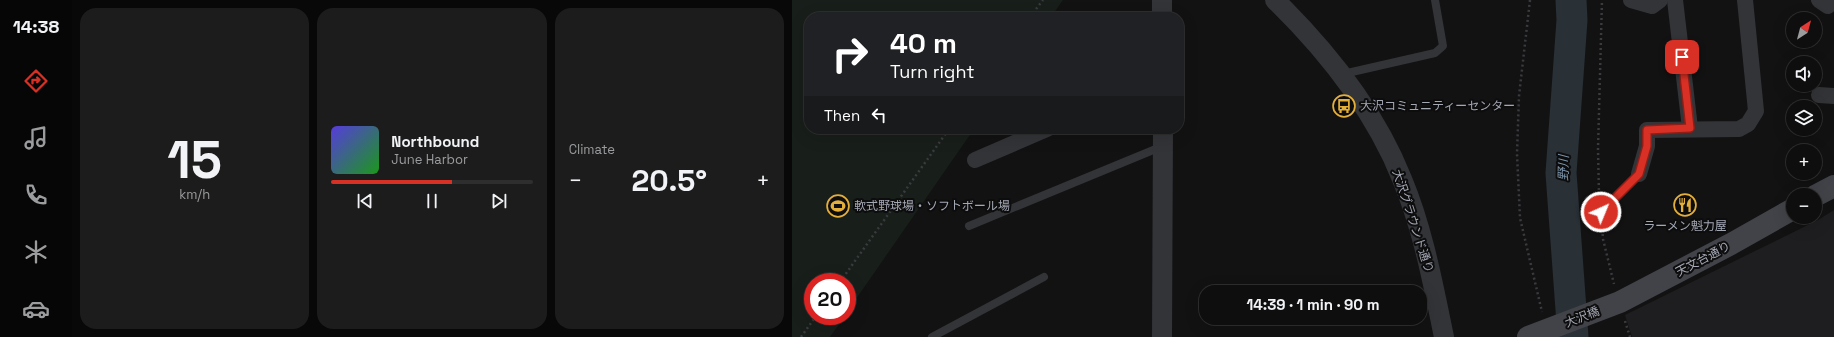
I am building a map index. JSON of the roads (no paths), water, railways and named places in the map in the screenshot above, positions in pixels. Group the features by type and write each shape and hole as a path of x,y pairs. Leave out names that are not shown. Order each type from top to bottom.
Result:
{"main road":[{"path":"1822,192 1834,186"},
{"name":"天文台通り","path":"1616,304 1731,244 1786,213"},
{"name":"大沢橋","path":"1542,332 1616,304"}],"street":[{"path":"1162,0 1162,12"},
{"name":"大沢グラウンド通り","path":"1275,0 1342,74 1362,103 1385,144 1402,179 1431,274 1444,337"},
{"path":"1631,0 1652,6 1660,0"},
{"path":"1675,0 1690,128"},
{"path":"1639,174 1647,146 1647,130 1690,128 1739,129 1748,124 1756,111 1745,0"},
{"path":"1819,0 1828,6 1833,0"},
{"path":"975,160 1035,134"},
{"path":"1162,337 1163,138"}],"lane":[{"path":"1342,74 1435,53 1443,46 1434,0"},
{"path":"969,226 1163,138"},
{"path":"1601,212 1639,174"},
{"path":"932,337 1044,277"}],"waterway":[{"name":"野川","path":"1571,0 1572,20 1561,173 1573,337"}],"place":[{"name":"大沢コミュニティーセンター","path":"1344,106"},
{"name":"ラーメン魁力屋","path":"1685,205"},
{"name":"軟式野球場・ソフトボール場","path":"838,206"}]}
